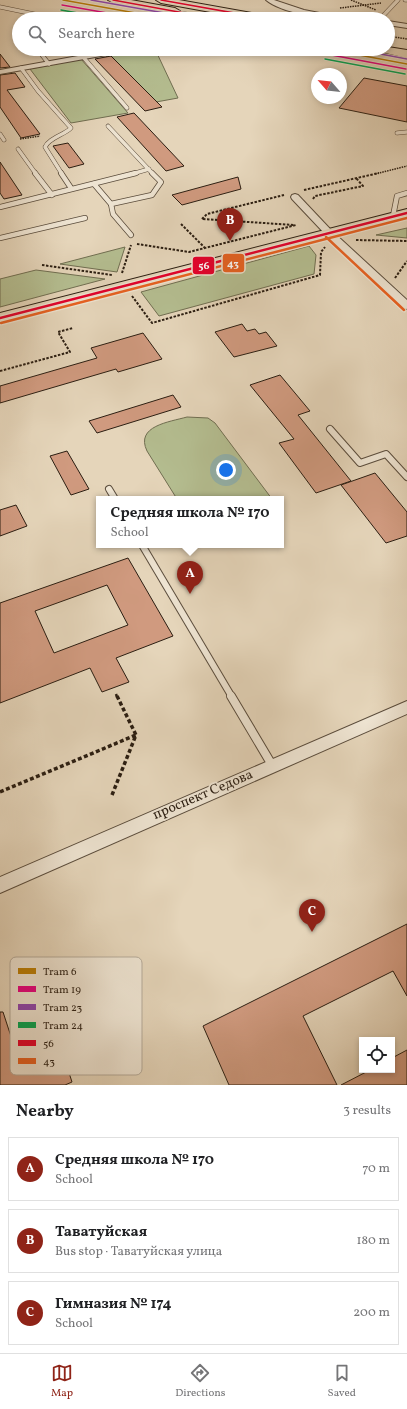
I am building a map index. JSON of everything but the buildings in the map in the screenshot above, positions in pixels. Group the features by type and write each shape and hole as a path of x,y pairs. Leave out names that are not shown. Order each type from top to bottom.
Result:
{"main road":[{"path":"113,0 163,12"},
{"path":"161,0 229,12"},
{"path":"395,41 407,44"},
{"path":"395,52 407,54"},
{"path":"0,318 327,240 400,215"}],"street":[{"path":"269,0 286,8 301,12"},
{"path":"395,24 407,26"},
{"path":"0,72 92,56"},
{"path":"295,198 327,240 407,306"},
{"name":"проспект Седова","path":"0,884 407,707"}],"lane":[{"path":"386,12 398,0"},
{"path":"0,7 24,12"},
{"path":"43,56 49,64"},
{"path":"84,58 127,108"},
{"path":"21,68 38,92 71,128 66,133 47,143 45,147 71,188"},
{"path":"108,126 161,182 152,195 111,204"},
{"path":"398,133 407,132"},
{"path":"0,134 4,140"},
{"path":"18,149 52,195"},
{"path":"0,207 52,195 71,188 94,184 149,169"},
{"path":"94,184 111,204 113,214 131,235"},
{"path":"400,215 396,196 407,193"},
{"path":"0,238 85,218"},
{"path":"330,429 360,463 386,454 407,477"},
{"path":"109,488 113,496"},
{"path":"144,548 272,765"}],"path":[{"path":"351,0 364,6 386,12"},
{"path":"341,8 386,2"},
{"path":"395,37 407,39"},
{"path":"4,140 42,136 47,143"},
{"path":"312,203 315,196 362,186 356,178"},
{"path":"121,276 132,244 188,252 296,225 202,219"},
{"path":"181,224 205,248"},
{"path":"134,292 131,296 152,323 320,275 321,252 327,240"},
{"path":"351,240 407,241"},
{"path":"395,279 407,261"},
{"path":"42,265 114,275"},
{"path":"0,371 70,352 58,332 73,328"},
{"path":"112,795 136,735 116,694"},
{"path":"0,792 136,735"}],"green space":[{"path":"106,56 158,56 178,98 156,102"},
{"path":"81,59 128,113 71,123 30,69"},
{"path":"407,228 407,238 376,235"},
{"path":"309,246 316,255 314,274 159,316 141,292"},
{"path":"125,247 117,272 60,264"},
{"path":"36,270 105,279 0,307 0,279"},
{"path":"187,417 208,418 215,423 270,496 175,496 147,451 145,443 146,436 150,431 163,423"}],"tram line":[{"name":"6","path":"63,0 130,12"},
{"name":"23","path":"91,0 159,12"},
{"name":"19","path":"62,5 102,12"},
{"name":"24","path":"61,10 72,12"},
{"name":"19","path":"337,56 406,69"},
{"name":"6","path":"364,56 407,64"},
{"name":"23","path":"391,56 407,59"},
{"name":"24","path":"325,59 405,74"}],"transit line":[{"name":"56","path":"113,0 179,12"},
{"name":"56","path":"161,0 229,12"},
{"name":"56","path":"0,318 407,213"},
{"name":"43","path":"1,323 407,218"},
{"name":"43","path":"326,237 404,310"}],"place":[{"name":"Таватуйская","path":"230,241"},
{"name":"Средняя школа № 170","path":"190,594"},
{"name":"Гимназия № 174","path":"312,932"}]}
